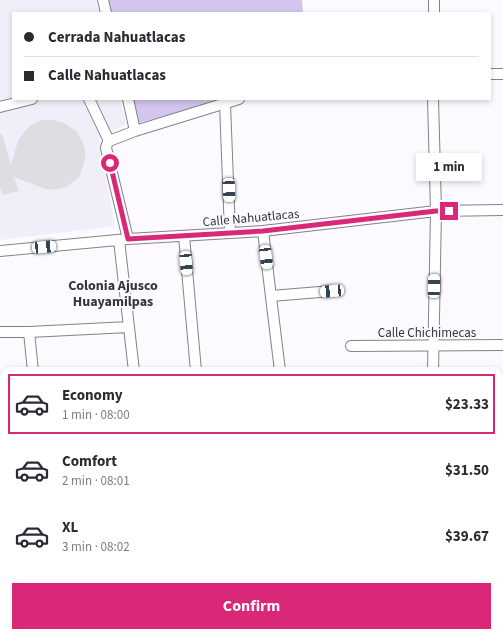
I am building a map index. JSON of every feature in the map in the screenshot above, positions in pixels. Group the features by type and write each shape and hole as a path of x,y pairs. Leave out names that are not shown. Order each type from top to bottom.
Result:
{"street":[{"path":"103,0 106,12"},
{"path":"434,0 434,12"},
{"path":"491,74 503,74"},
{"path":"0,107 28,100"},
{"path":"90,100 108,145 123,240 129,327 134,367"},
{"path":"128,100 135,131"},
{"path":"108,145 135,131 236,100"},
{"path":"433,367 436,211 434,100"},
{"path":"225,104 230,233"},
{"name":"Calle Nahuatlacas","path":"0,251 123,240 263,231 436,211 503,210"},
{"path":"263,231 280,367"},
{"path":"184,236 196,367"},
{"path":"271,296 332,291"},
{"path":"0,332 129,327"},
{"path":"29,332 33,367"},
{"name":"Calle Chichimecas","path":"352,346 503,345"}],"shaded area":[{"path":"0,0 96,0 99,12 12,12 12,100 120,100 126,124 99,139 115,226 1,240"},
{"path":"108,0 302,0 303,12 111,12"},
{"path":"132,100 222,100 138,123"}],"building":[{"path":"42,120 53,120 64,123 76,131 83,143 85,151 85,160 79,177 71,184 63,188 48,190 14,177 19,191 2,195 0,187 0,134 2,134 11,165 18,141 24,132 31,125"}],"district":[{"name":"Colonia Ajusco Huayamilpas","path":"113,294"}],"route":[{"path":"110,163 128,239 263,231 436,211 449,211"}]}
